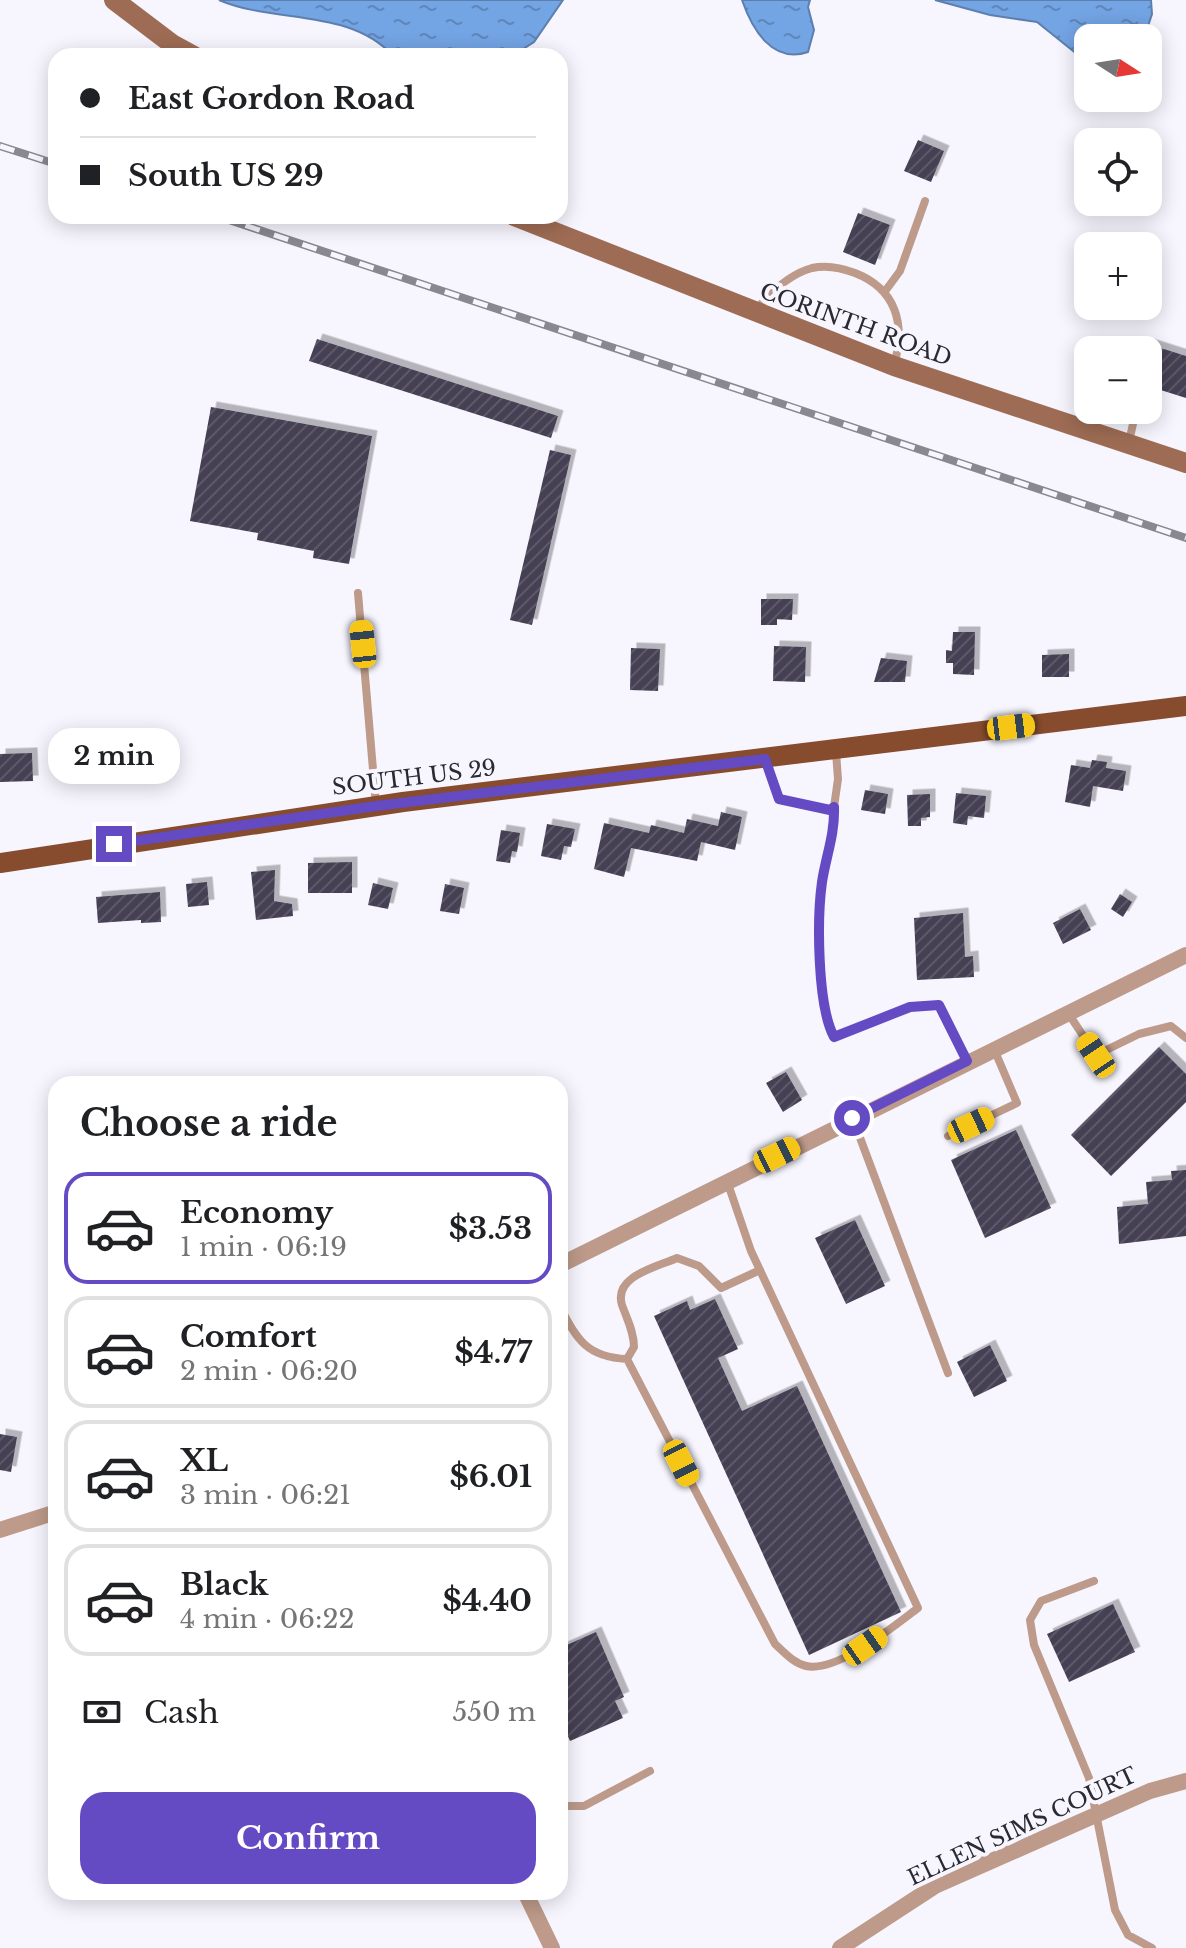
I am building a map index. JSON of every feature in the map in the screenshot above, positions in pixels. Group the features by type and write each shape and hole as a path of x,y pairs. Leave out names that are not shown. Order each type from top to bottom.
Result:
{"main road":[{"name":"SOUTH US 29","path":"0,863 376,806 1186,706"}],"street":[{"path":"114,0 179,48"},
{"name":"CORINTH ROAD","path":"534,224 894,366 1186,463"},
{"path":"568,1261 1186,955"},
{"path":"0,1530 48,1515"},
{"name":"ELLEN SIMS COURT","path":"840,1948 935,1886 1150,1791 1186,1781"},
{"path":"529,1900 552,1948"}],"lane":[{"path":"886,290 900,271 925,201"},
{"path":"754,313 769,294 812,268 846,269 886,290 898,324 899,347 894,366"},
{"path":"1128,446 1133,424"},
{"path":"358,593 376,806"},
{"path":"836,749 838,779 834,828 817,921 831,1030 834,1037 842,1036 887,1014 910,1007 939,1005 967,1061"},
{"path":"765,759 779,799 830,810 834,807"},
{"path":"1067,1012 1096,1055 1139,1034 1171,1026 1186,1038"},
{"path":"948,1136 1017,1103 993,1048"},
{"path":"852,1118 948,1373"},
{"path":"627,1359 775,1644 790,1659 806,1666 822,1666 865,1646 918,1608 760,1270 727,1180"},
{"path":"627,1359 634,1347 620,1301 620,1290 625,1282 677,1258 699,1266 721,1288 760,1270"},
{"path":"568,1322 579,1342 596,1353 627,1359"},
{"path":"1094,1581 1041,1601 1030,1620 1034,1645 1089,1778 1094,1816 1115,1910 1128,1935 1152,1948"},
{"path":"568,1806 584,1806 650,1771"}],"water":[{"path":"219,0 563,0 534,42 525,48 383,48 356,30"},
{"path":"742,0 810,0 808,7 814,30 808,52 784,53 765,41 751,22"},
{"path":"935,0 1151,0 1152,14 1149,24 1074,24 1074,52 1037,22 990,15"}],"building":[{"path":"918,140 944,151 931,182 904,171"},
{"path":"858,213 890,225 875,265 843,252"},
{"path":"317,339 558,416 551,438 309,361"},
{"path":"1162,348 1186,356 1186,398 1162,390"},
{"path":"211,407 372,436 349,564 313,558 314,551 257,540 258,533 190,521"},
{"path":"550,450 571,455 532,625 510,620"},
{"path":"761,599 793,599 792,620 777,619 777,625 761,625"},
{"path":"953,632 975,632 974,675 953,674 953,663 946,663 946,650 952,651"},
{"path":"774,646 806,647 805,682 773,681"},
{"path":"631,648 660,649 658,691 630,690"},
{"path":"1069,654 1069,677 1042,677 1042,655"},
{"path":"881,658 907,661 905,682 874,682"},
{"path":"32,753 33,781 0,782 0,754"},
{"path":"1092,760 1107,762 1106,768 1126,771 1123,791 1093,786 1090,807 1065,802 1071,765 1090,768"},
{"path":"865,790 888,794 885,814 861,810"},
{"path":"956,793 986,796 984,818 968,816 967,825 953,823"},
{"path":"930,794 930,817 921,818 921,826 908,826 907,795"},
{"path":"721,812 742,817 735,850 701,842 697,861 631,848 624,877 594,869 604,823 649,833 651,825 684,833 687,819 718,826"},
{"path":"547,824 575,829 571,847 564,846 561,860 541,856"},
{"path":"501,830 520,833 517,852 512,851 510,863 496,861"},
{"path":"352,862 352,893 308,893 308,863"},
{"path":"275,870 274,901 292,904 293,916 256,920 251,872"},
{"path":"207,882 209,905 188,907 186,884"},
{"path":"373,883 393,888 388,909 368,905"},
{"path":"445,884 464,888 459,914 440,911"},
{"path":"160,892 161,922 98,923 96,897"},
{"path":"1120,894 1132,902 1123,917 1111,909"},
{"path":"1080,909 1091,930 1063,944 1053,923"},
{"path":"963,913 965,957 973,956 974,977 917,980 914,918"},
{"path":"1159,1047 1186,1074 1186,1102 1111,1176 1071,1135"},
{"path":"786,1072 802,1100 783,1112 766,1083"},
{"path":"1016,1130 1051,1208 985,1238 951,1160"},
{"path":"1186,1170 1186,1236 1119,1244 1117,1207 1148,1204 1146,1182 1172,1180 1171,1171"},
{"path":"855,1220 885,1286 846,1304 815,1238"},
{"path":"715,1299 738,1349 718,1358 742,1411 797,1386 901,1612 809,1655 654,1316 687,1301 690,1310"},
{"path":"990,1345 1007,1381 974,1397 957,1362"},
{"path":"0,1434 17,1437 11,1472 0,1470"},
{"path":"1113,1604 1135,1652 1069,1682 1047,1634"},
{"path":"596,1632 624,1697 615,1701 623,1718 570,1741 568,1736 568,1644"}],"railway":[{"path":"0,146 48,161"},
{"path":"241,224 1186,538"}],"route":[{"path":"114,844 376,806 765,759 779,799 830,810 834,807 834,828 817,921 825,994 834,1037 887,1014 910,1007 939,1005 967,1061 852,1118"}]}
